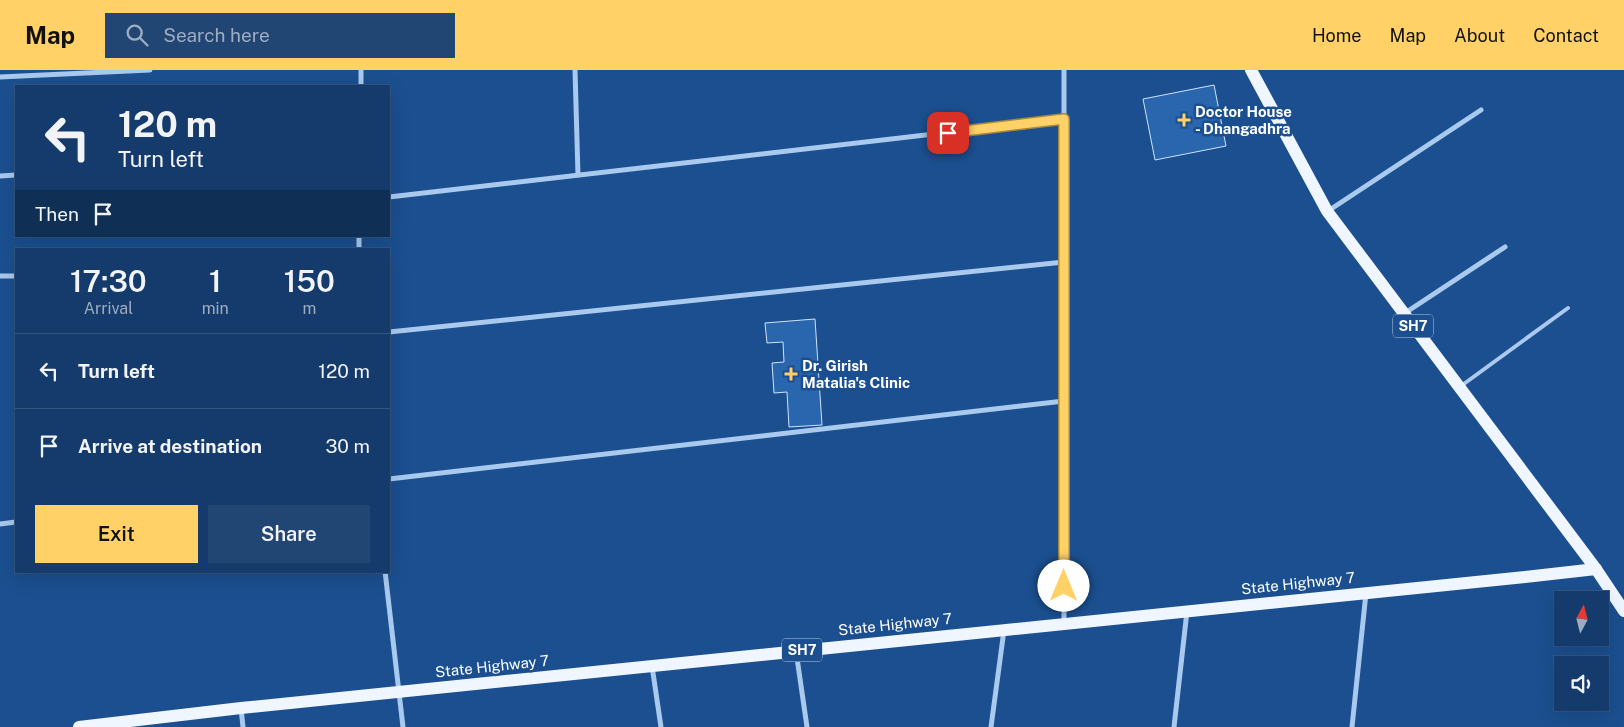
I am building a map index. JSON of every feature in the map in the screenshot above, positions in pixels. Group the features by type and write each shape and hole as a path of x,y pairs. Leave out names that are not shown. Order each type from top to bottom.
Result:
{"main road":[{"name":"SH7","path":"1250,70 1327,212 1596,569"},
{"name":"State Highway 7","path":"79,727 241,708 796,650 1596,569"},
{"path":"1596,569 1624,610"}],"street":[{"path":"0,76 150,70"},
{"path":"361,70 361,85"},
{"path":"575,70 578,175"},
{"path":"1064,70 1064,623"},
{"path":"1327,212 1481,110"},
{"path":"390,196 1064,119"},
{"path":"0,176 15,175"},
{"path":"1404,314 1505,247"},
{"path":"390,332 1064,262"},
{"path":"0,276 15,276"},
{"path":"390,479 1064,401"},
{"path":"0,524 15,522"},
{"path":"385,573 403,727"},
{"path":"1352,727 1366,592"},
{"path":"1174,727 1187,611"},
{"path":"992,727 1004,630"},
{"path":"796,650 807,727"},
{"path":"652,665 662,727"},
{"path":"241,708 243,727"}],"lane":[{"path":"1460,387 1568,308"}],"building":[{"path":"1214,85 1226,146 1155,160 1143,99"},
{"path":"815,319 822,425 789,427 787,392 774,393 772,363 784,362 783,342 767,343 765,323"}],"place":[{"name":"Doctor House - Dhangadhra","path":"1184,120"},
{"name":"Dr. Girish Matalia's Clinic","path":"791,374"}],"route":[{"path":"948,133 1064,119 1064,586"}]}
